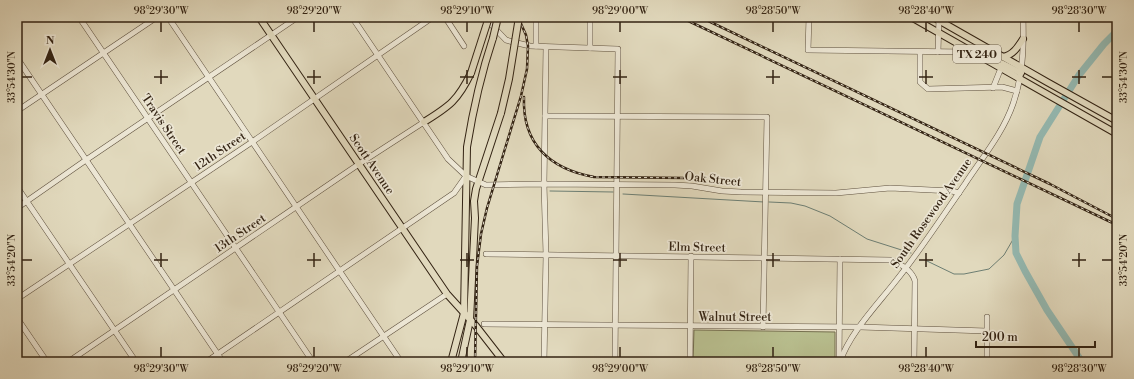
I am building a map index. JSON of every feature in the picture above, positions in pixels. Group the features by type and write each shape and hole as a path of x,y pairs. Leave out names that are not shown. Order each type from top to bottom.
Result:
{"main road":[{"name":"Scott Avenue","path":"259,17 447,294 504,362"},
{"path":"424,122 443,110 462,91 471,72 489,17"},
{"path":"451,362 464,313 467,147 479,83 498,17"},
{"path":"461,362 470,320 475,218 474,201 509,79 519,17"},
{"name":"TX 240","path":"911,17 1001,68 1047,82 1117,121"},
{"name":"TX 240","path":"933,17 939,19 1003,57 1043,92 1117,134"},
{"path":"1003,57 1009,56 1023,39"},
{"path":"972,51 987,55 1021,73"}],"street":[{"name":"Travis Street","path":"79,17 313,362"},
{"path":"17,111 157,17"},
{"path":"168,17 401,362"},
{"path":"17,208 298,17"},
{"name":"Oak Street","path":"352,17 424,122 443,153 452,164 466,176 486,185 617,184 683,186 722,191 836,193 890,188 930,189 959,192"},
{"name":"12th Street","path":"17,299 252,142 433,17"},
{"path":"445,17 464,46"},
{"path":"484,17 506,40 530,46 618,49 615,362"},
{"path":"536,17 536,46"},
{"path":"590,17 590,48"},
{"path":"810,17 808,50 920,52 972,51"},
{"name":"South Rosewood Avenue","path":"840,362 846,349 860,327 906,268 959,192 1008,117 1017,91 1021,73 1023,17"},
{"path":"938,52 939,19"},
{"path":"544,362 546,255 544,184 546,47"},
{"path":"920,52 921,84 931,90 1002,88 1017,91"},
{"path":"17,58 223,362"},
{"path":"993,88 1001,68"},
{"path":"545,116 767,117 763,327"},
{"name":"13th Street","path":"68,362 358,164 424,122"},
{"path":"206,362 454,193 466,176"},
{"path":"17,187 136,362"},
{"name":"Elm Street","path":"486,254 891,260 906,268"},
{"path":"690,362 691,256"},
{"path":"840,259 840,362"},
{"path":"906,268 912,273 915,280 914,362"},
{"path":"345,362 447,294"},
{"path":"987,317 987,362"},
{"path":"17,318 47,362"},
{"name":"Walnut Street","path":"484,324 691,327 860,327 987,331"}],"green space":[{"path":"694,330 835,332 835,362 693,362"}],"waterway":[{"path":"1082,362 1047,310 1016,253 1015,236 1017,204 1040,137 1079,75 1104,44 1117,31"},
{"path":"550,191 613,192"},
{"path":"623,194 764,202"},
{"path":"769,202 791,203 805,206 830,216 867,239 911,253"},
{"path":"927,261 954,274 964,274 989,269 1004,255 1015,236"}],"railway":[{"path":"475,362 477,266 481,234 487,208 521,96 527,69 528,46 526,35 518,17"},
{"path":"680,17 1117,225"},
{"path":"700,17 1050,184 1117,219"},
{"path":"524,97 528,128 534,141 542,152 552,161 564,168 594,177 686,178"}]}
